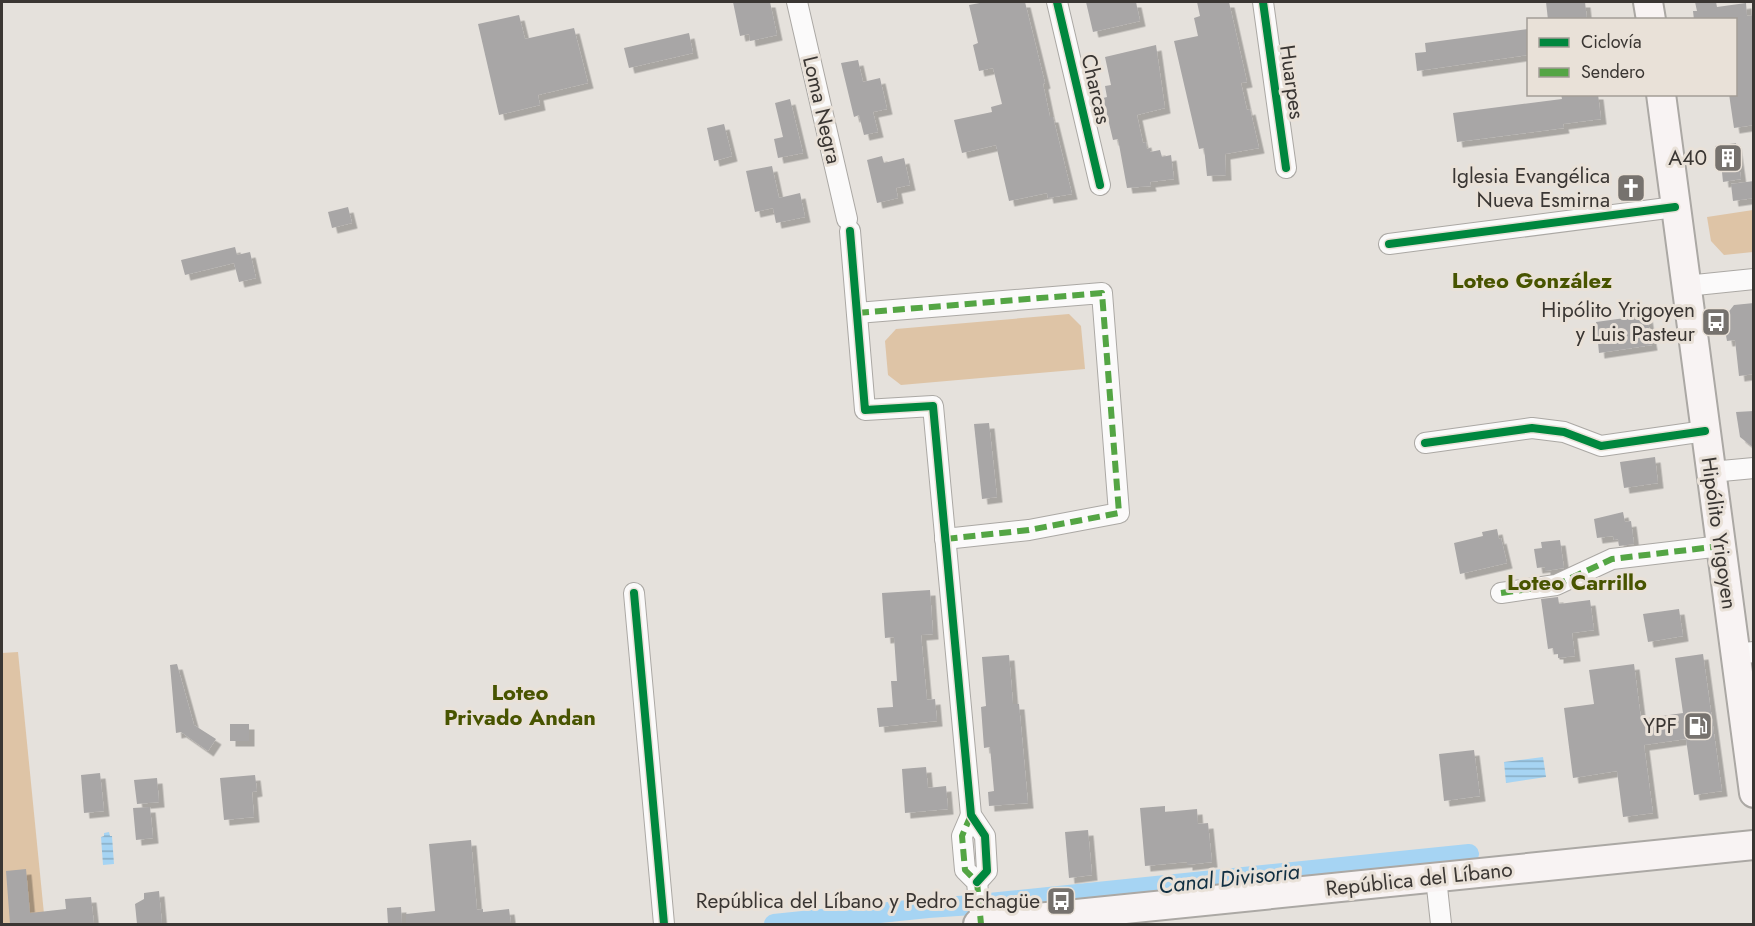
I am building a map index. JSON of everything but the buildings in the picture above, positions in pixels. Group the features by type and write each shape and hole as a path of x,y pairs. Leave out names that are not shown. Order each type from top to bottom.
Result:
{"main road":[{"path":"1648,2 1651,18"},
{"name":"Hipólito Yrigoyen","path":"1661,96 1720,546 1744,653 1754,793"},
{"name":"República del Líbano","path":"979,924 1113,917 1436,878 1754,845"}],"street":[{"name":"Loma Negra","path":"797,2 849,225 865,410 933,406 945,539"},
{"name":"Charcas","path":"1057,2 1100,185"},
{"name":"Huarpes","path":"1263,2 1286,168"},
{"path":"1389,244 1676,207"},
{"path":"1686,286 1754,279"},
{"path":"857,313 1102,293 1119,513 1029,530 945,539 971,815 962,836 964,866 977,882 979,924"},
{"path":"1425,443 1532,428 1563,432 1601,446 1705,431"},
{"path":"1711,472 1754,468"},
{"path":"1501,593 1556,585 1612,559 1720,546"},
{"path":"634,593 664,924"},
{"path":"1436,878 1441,924"}],"shaded area":[{"path":"1753,210 1753,252 1724,255 1711,241 1707,217"},
{"path":"1069,314 1081,326 1085,369 901,385 888,375 885,341 896,329"},
{"path":"18,652 45,924 2,924 2,653"}],"water":[{"path":"1543,757 1546,777 1506,783 1504,762"},
{"path":"109,832 112,836 114,864 103,865 101,837 104,833"}],"waterway":[{"name":"Canal Divisoria","path":"989,903 1469,854"},
{"name":"Canal Divisoria","path":"774,924 972,905"}],"marked path":[{"path":"857,313 1102,293 1119,513 1029,530 945,539"},
{"path":"1501,593 1556,585 1612,559 1721,546"},
{"path":"971,815 962,836 965,870 977,882 981,924"}],"cycle path":[{"path":"1057,2 1100,185"},
{"path":"1263,2 1286,168"},
{"path":"1389,244 1675,207"},
{"path":"850,231 865,410 933,406 971,815 985,836 987,871 977,882"},
{"path":"1425,443 1532,428 1564,432 1601,446 1705,431"},
{"path":"634,593 664,924"}],"place":[{"name":"A40","path":"1728,158"},
{"name":"Iglesia Evangélica Nueva Esmirna","path":"1631,188"},
{"name":"Hipólito Yrigoyen y Luis Pasteur","path":"1716,322"},
{"name":"YPF","path":"1698,726"},
{"name":"República del Líbano y Pedro Echagüe","path":"1061,901"}],"district":[{"name":"Loteo González","path":"1532,280"},
{"name":"Loteo Carrillo","path":"1577,582"},
{"name":"Loteo Privado Andan","path":"520,704"}]}
